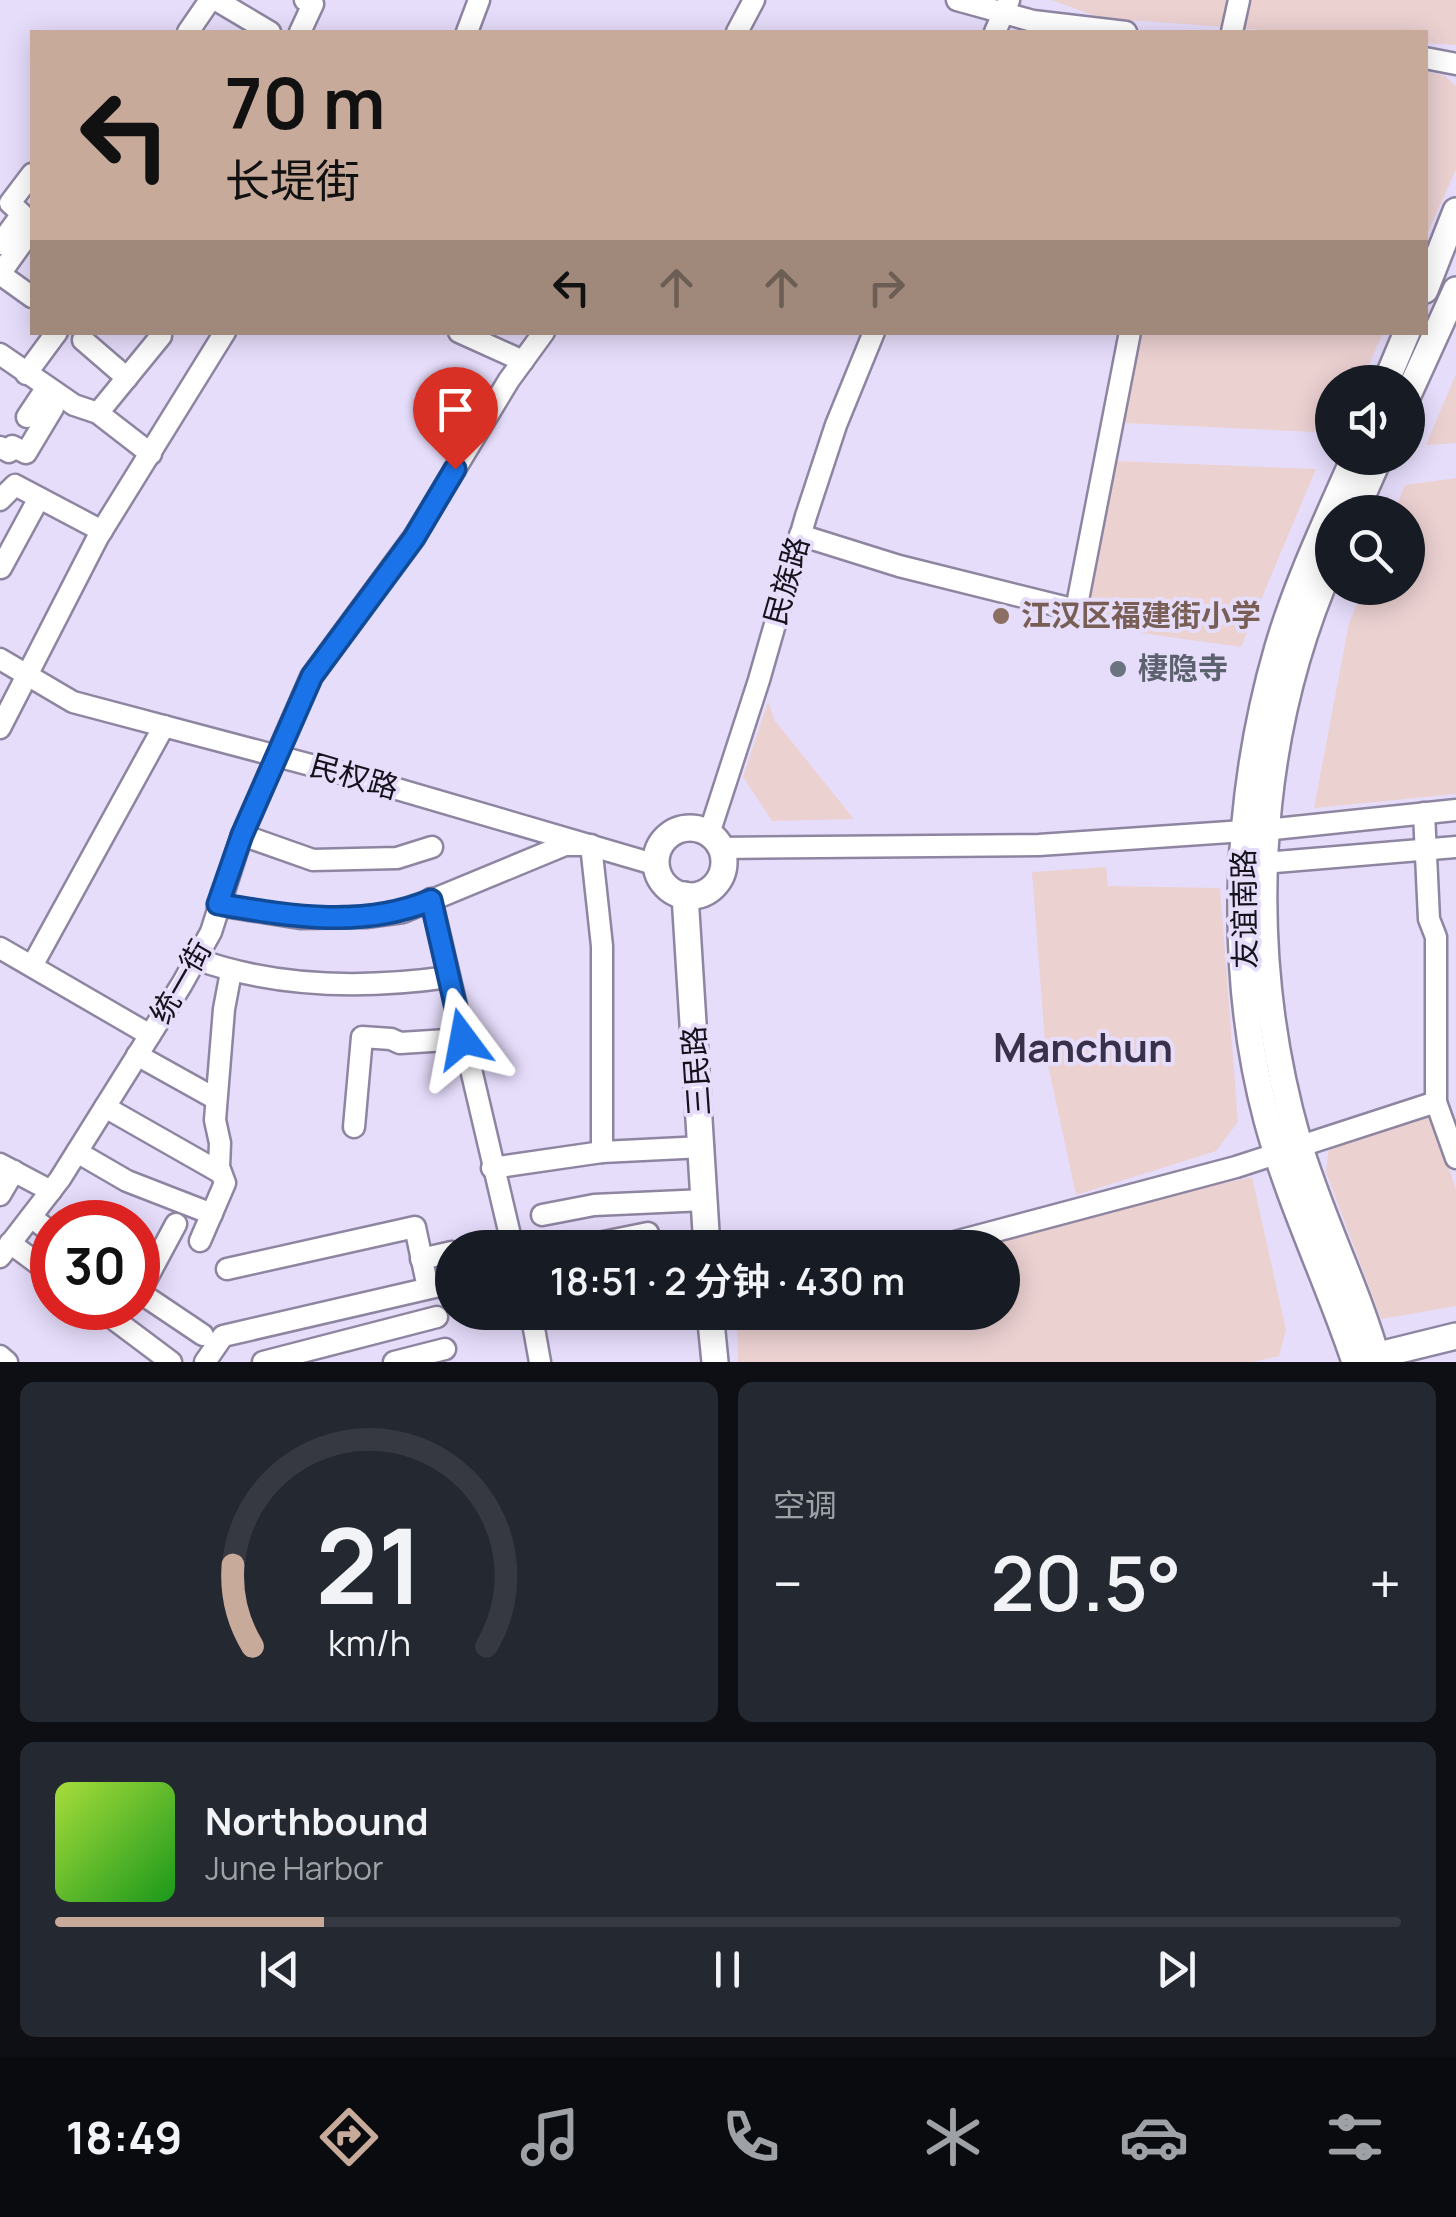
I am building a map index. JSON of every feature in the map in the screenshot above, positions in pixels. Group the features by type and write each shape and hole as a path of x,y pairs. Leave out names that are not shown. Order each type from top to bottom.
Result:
{"main road":[{"path":"1428,274 1451,230 1456,211"},
{"path":"1422,365 1456,290"},
{"path":"1393,365 1406,335"},
{"name":"友谊南路","path":"1289,1150 1270,996 1265,864 1254,831 1261,719 1278,646 1347,475"},
{"name":"友谊南路","path":"1316,605 1296,660 1254,831 1242,904 1245,977 1264,1100 1289,1150 1362,1360"},
{"path":"684,828 696,828 715,841 724,860 718,881 709,890 684,895 666,887 656,865 660,845 668,836 684,828"},
{"name":"三民路","path":"684,895 706,1230"},
{"path":"712,1330 715,1362"},
{"path":"1362,1360 1456,1336"}],"street":[{"path":"190,30 213,0 266,30"},
{"path":"468,30 479,0"},
{"path":"739,30 754,0"},
{"path":"957,0 1002,16 1107,30"},
{"path":"1232,30 1238,0"},
{"path":"301,30 311,2"},
{"path":"1428,59 1456,64"},
{"path":"0,244 22,214 10,203 30,177"},
{"path":"30,232 0,274 30,296"},
{"path":"26,374 55,335"},
{"path":"0,728 102,531 223,335"},
{"path":"467,335 523,361"},
{"name":"统一街","path":"44,1200 211,932 242,835 312,676 414,538 542,335"},
{"name":"民族路","path":"715,841 800,535 836,426 873,335"},
{"path":"800,535 899,566 1076,610 1129,335"},
{"path":"98,414 160,336"},
{"path":"83,340 127,378"},
{"path":"0,354 74,405 98,414 152,454"},
{"path":"47,387 26,453 7,493 40,498 102,531"},
{"path":"0,447 10,452 12,446 26,453"},
{"path":"1,568 40,498"},
{"name":"民权路","path":"0,659 73,702 278,756 656,865"},
{"path":"32,966 164,726"},
{"path":"715,841 1039,845 1254,831 1456,810"},
{"path":"1424,813 1429,920 1436,937 1436,1102 1456,1158"},
{"path":"242,835 313,860 397,858 432,847"},
{"path":"218,904 300,918 403,912 565,844 591,845 602,946 602,1152"},
{"path":"1265,864 1456,847"},
{"path":"431,900 508,1230"},
{"path":"0,948 150,1035"},
{"path":"196,959 231,972 308,985 410,983 449,977"},
{"path":"200,1241 225,1184 215,1120 231,972"},
{"path":"354,1127 362,1038 400,1043 463,1039"},
{"path":"137,1055 216,1099"},
{"path":"1001,1230 1148,1192 1436,1102"},
{"path":"105,1107 221,1173"},
{"path":"492,1168 602,1152 703,1147"},
{"path":"77,1152 127,1181 212,1214"},
{"path":"0,1195 7,1168 51,1190"},
{"path":"542,1216 594,1205 705,1200"},
{"path":"649,1230 650,1202"},
{"name":"统一街","path":"4,1248 30,1218"},
{"path":"160,1253 176,1224"},
{"path":"227,1269 415,1227 428,1288"},
{"path":"4,1248 30,1262"},
{"path":"422,1260 435,1257"},
{"path":"205,1362 223,1336 435,1286"},
{"path":"160,1310 203,1336"},
{"path":"263,1362 435,1314"},
{"path":"154,1330 171,1362"},
{"path":"519,1362 539,1356 534,1330"},
{"path":"394,1362 445,1349"},
{"path":"0,1356 7,1362"}],"shaded area":[{"path":"1051,0 1456,0 1456,45 1428,43 1428,30 1264,30 1101,18"},
{"path":"1428,72 1445,76 1456,86 1456,169 1428,232"},
{"path":"1139,335 1382,335 1369,365 1315,365 1314,432 1125,423"},
{"path":"1456,374 1456,443 1426,445"},
{"path":"1116,461 1315,469 1241,647 1084,625"},
{"path":"1456,478 1456,794 1314,808 1349,623 1357,605 1425,605 1425,495 1401,495 1405,485"},
{"path":"768,701 775,721 854,819 772,821 743,777"},
{"path":"1106,867 1108,886 1220,888 1238,1122 1216,1151 1076,1195 1046,1056 1032,872"},
{"path":"1431,1113 1456,1190 1456,1306 1381,1319 1326,1172 1329,1147"},
{"path":"1252,1177 1286,1330 1279,1356 1253,1362 738,1362 737,1330 1020,1330 1020,1230 1017,1230"}],"place":[{"name":"江汉区福建街小学","path":"1001,616"},
{"name":"棲隐寺","path":"1118,669"}],"district":[{"name":"Manchun","path":"1083,1048"}],"route":[{"path":"455,469 414,538 306,687 242,835 218,904 300,918 366,917 403,912 431,900 463,1039"}]}
